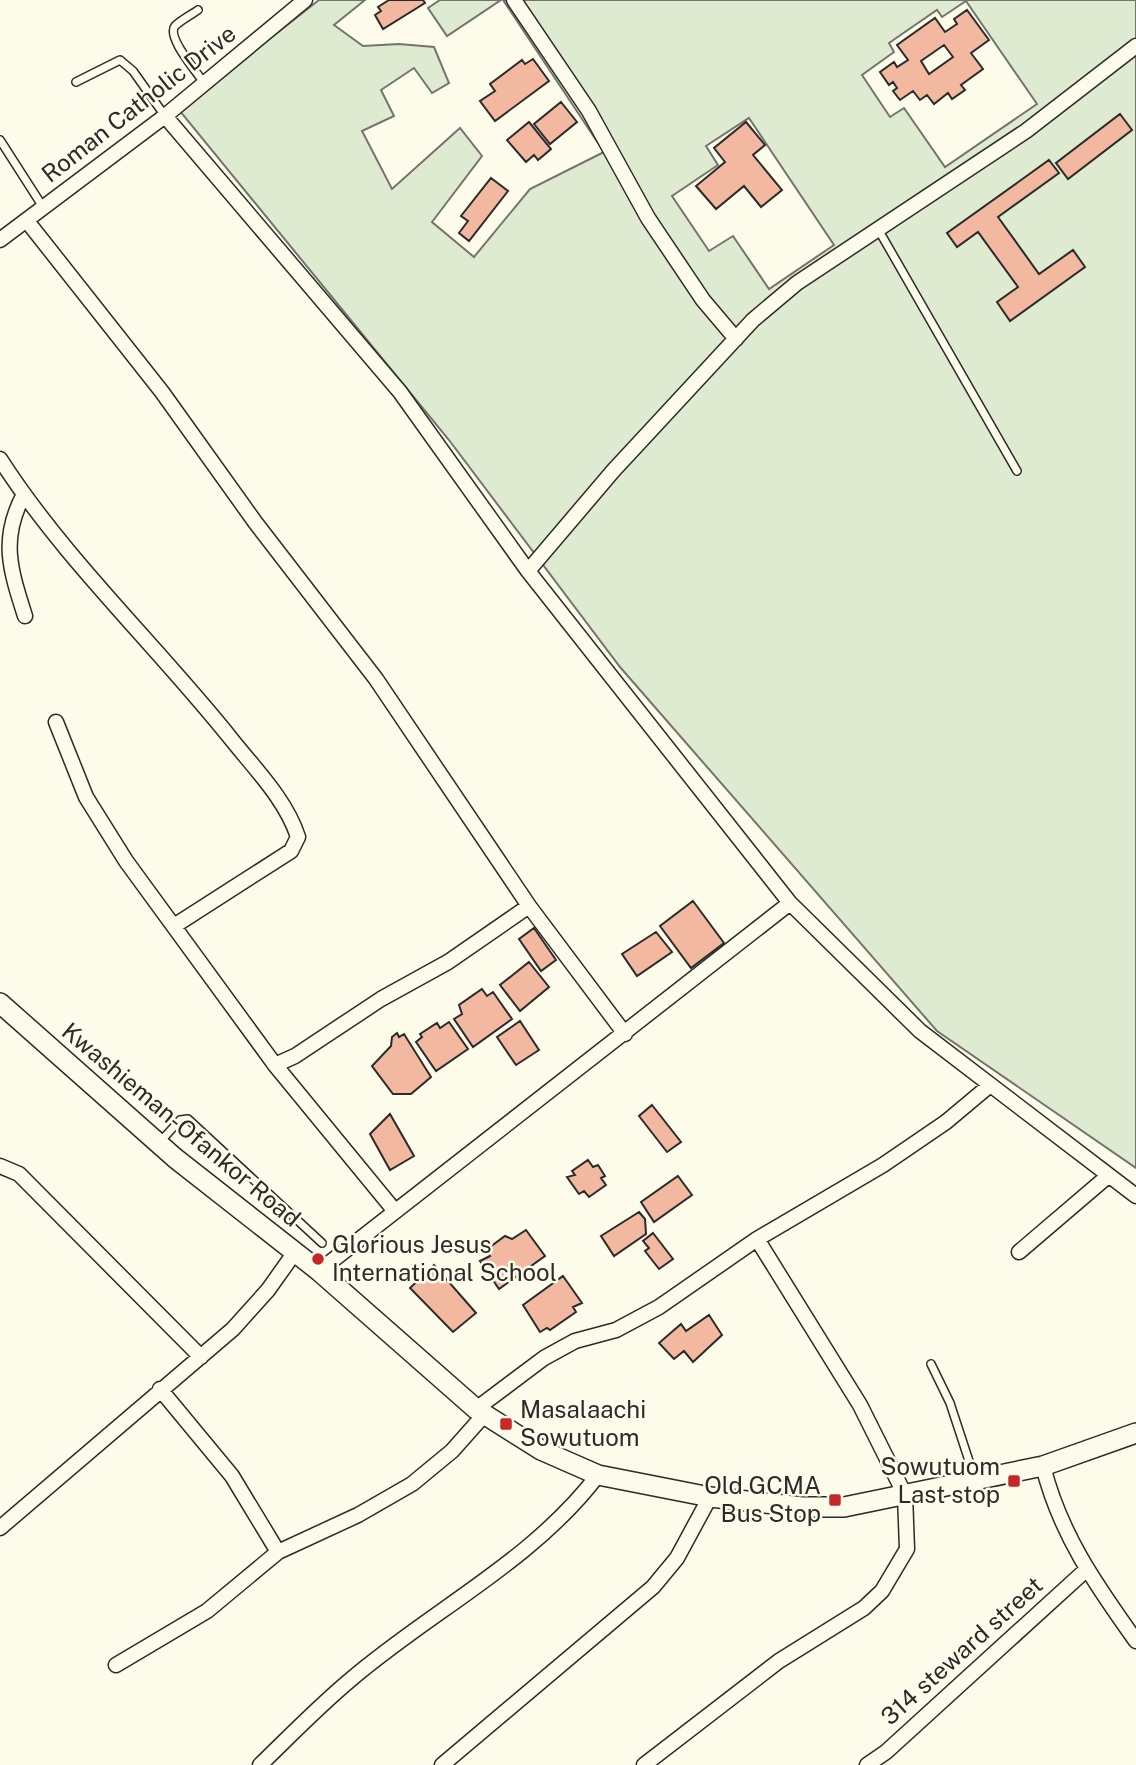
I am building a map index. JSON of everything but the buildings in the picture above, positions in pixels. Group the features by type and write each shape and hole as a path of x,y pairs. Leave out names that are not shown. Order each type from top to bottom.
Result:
{"main road":[{"name":"Kwashieman-Ofankor Road","path":"0,1003 159,1143 319,1271 480,1412 541,1450 598,1475 710,1497 823,1508 844,1507 1043,1466 1136,1433"}],"street":[{"name":"Roman Catholic Drive","path":"0,240 165,116 305,0"},
{"path":"514,0 589,111 648,218 703,300 736,339"},
{"path":"528,571 613,471 736,339 797,283 1026,131 1136,46"},
{"path":"165,116 400,392 528,571 790,903 920,1031 1136,1196"},
{"path":"27,221 162,392 255,522 376,679 529,906 625,1034"},
{"path":"0,459 24,494 287,809 294,826 298,837 291,852 174,926"},
{"path":"24,494 9,528 9,553 24,616"},
{"path":"56,722 97,816 275,1065 394,1210"},
{"path":"319,1271 790,903"},
{"path":"275,1065 458,956 529,906"},
{"path":"116,1665 207,1611 278,1552 358,1515 412,1484 452,1451 480,1412 544,1358 575,1341 616,1330 659,1307 757,1239 883,1165 946,1122 989,1086"},
{"path":"0,1166 19,1174 201,1357"},
{"path":"1019,1252 1108,1175"},
{"path":"644,1765 779,1661 864,1608 882,1591 907,1549 905,1495 860,1405 757,1239"},
{"path":"0,1528 233,1329 268,1290 295,1252"},
{"path":"160,1389 232,1476 278,1552"},
{"path":"1043,1466 1053,1506 1087,1569 1136,1641"},
{"path":"260,1765 349,1680 523,1550 561,1518 598,1475"},
{"path":"442,1765 653,1587 677,1558 710,1497"},
{"name":"314 steward street","path":"867,1765 886,1752 1087,1569"}],"lane":[{"path":"198,10 174,27 172,32 176,43 204,83"},
{"path":"76,82 120,60 133,71 165,116"},
{"path":"0,140 44,208"},
{"path":"877,229 1017,471"},
{"path":"159,1143 180,1120 188,1119 322,1243"},
{"path":"931,1364 950,1403 972,1470 963,1484"}],"green space":[{"path":"319,0 365,0 334,25 363,46 399,44 434,47 449,83 432,93 414,68 381,90 394,116 362,131 392,189 460,128 482,156 432,222 474,257 530,189 604,152 503,0 1136,0 1136,1168 937,1031 620,667 449,440 179,110","holes":["966,1 1037,104 945,167 904,108 890,117 862,75 894,52 889,43 937,10 942,17","749,118 834,245 769,289 733,236 709,251 672,196 718,165 706,146"]},
{"path":"440,0 501,0 447,36 428,8"}],"place":[{"name":"Glorious Jesus International School","path":"318,1259"},
{"name":"Masalaachi Sowutuom","path":"506,1424"},
{"name":"Sowutuom Last stop","path":"1014,1481"},
{"name":"Old GCMA Bus Stop","path":"835,1500"}]}
